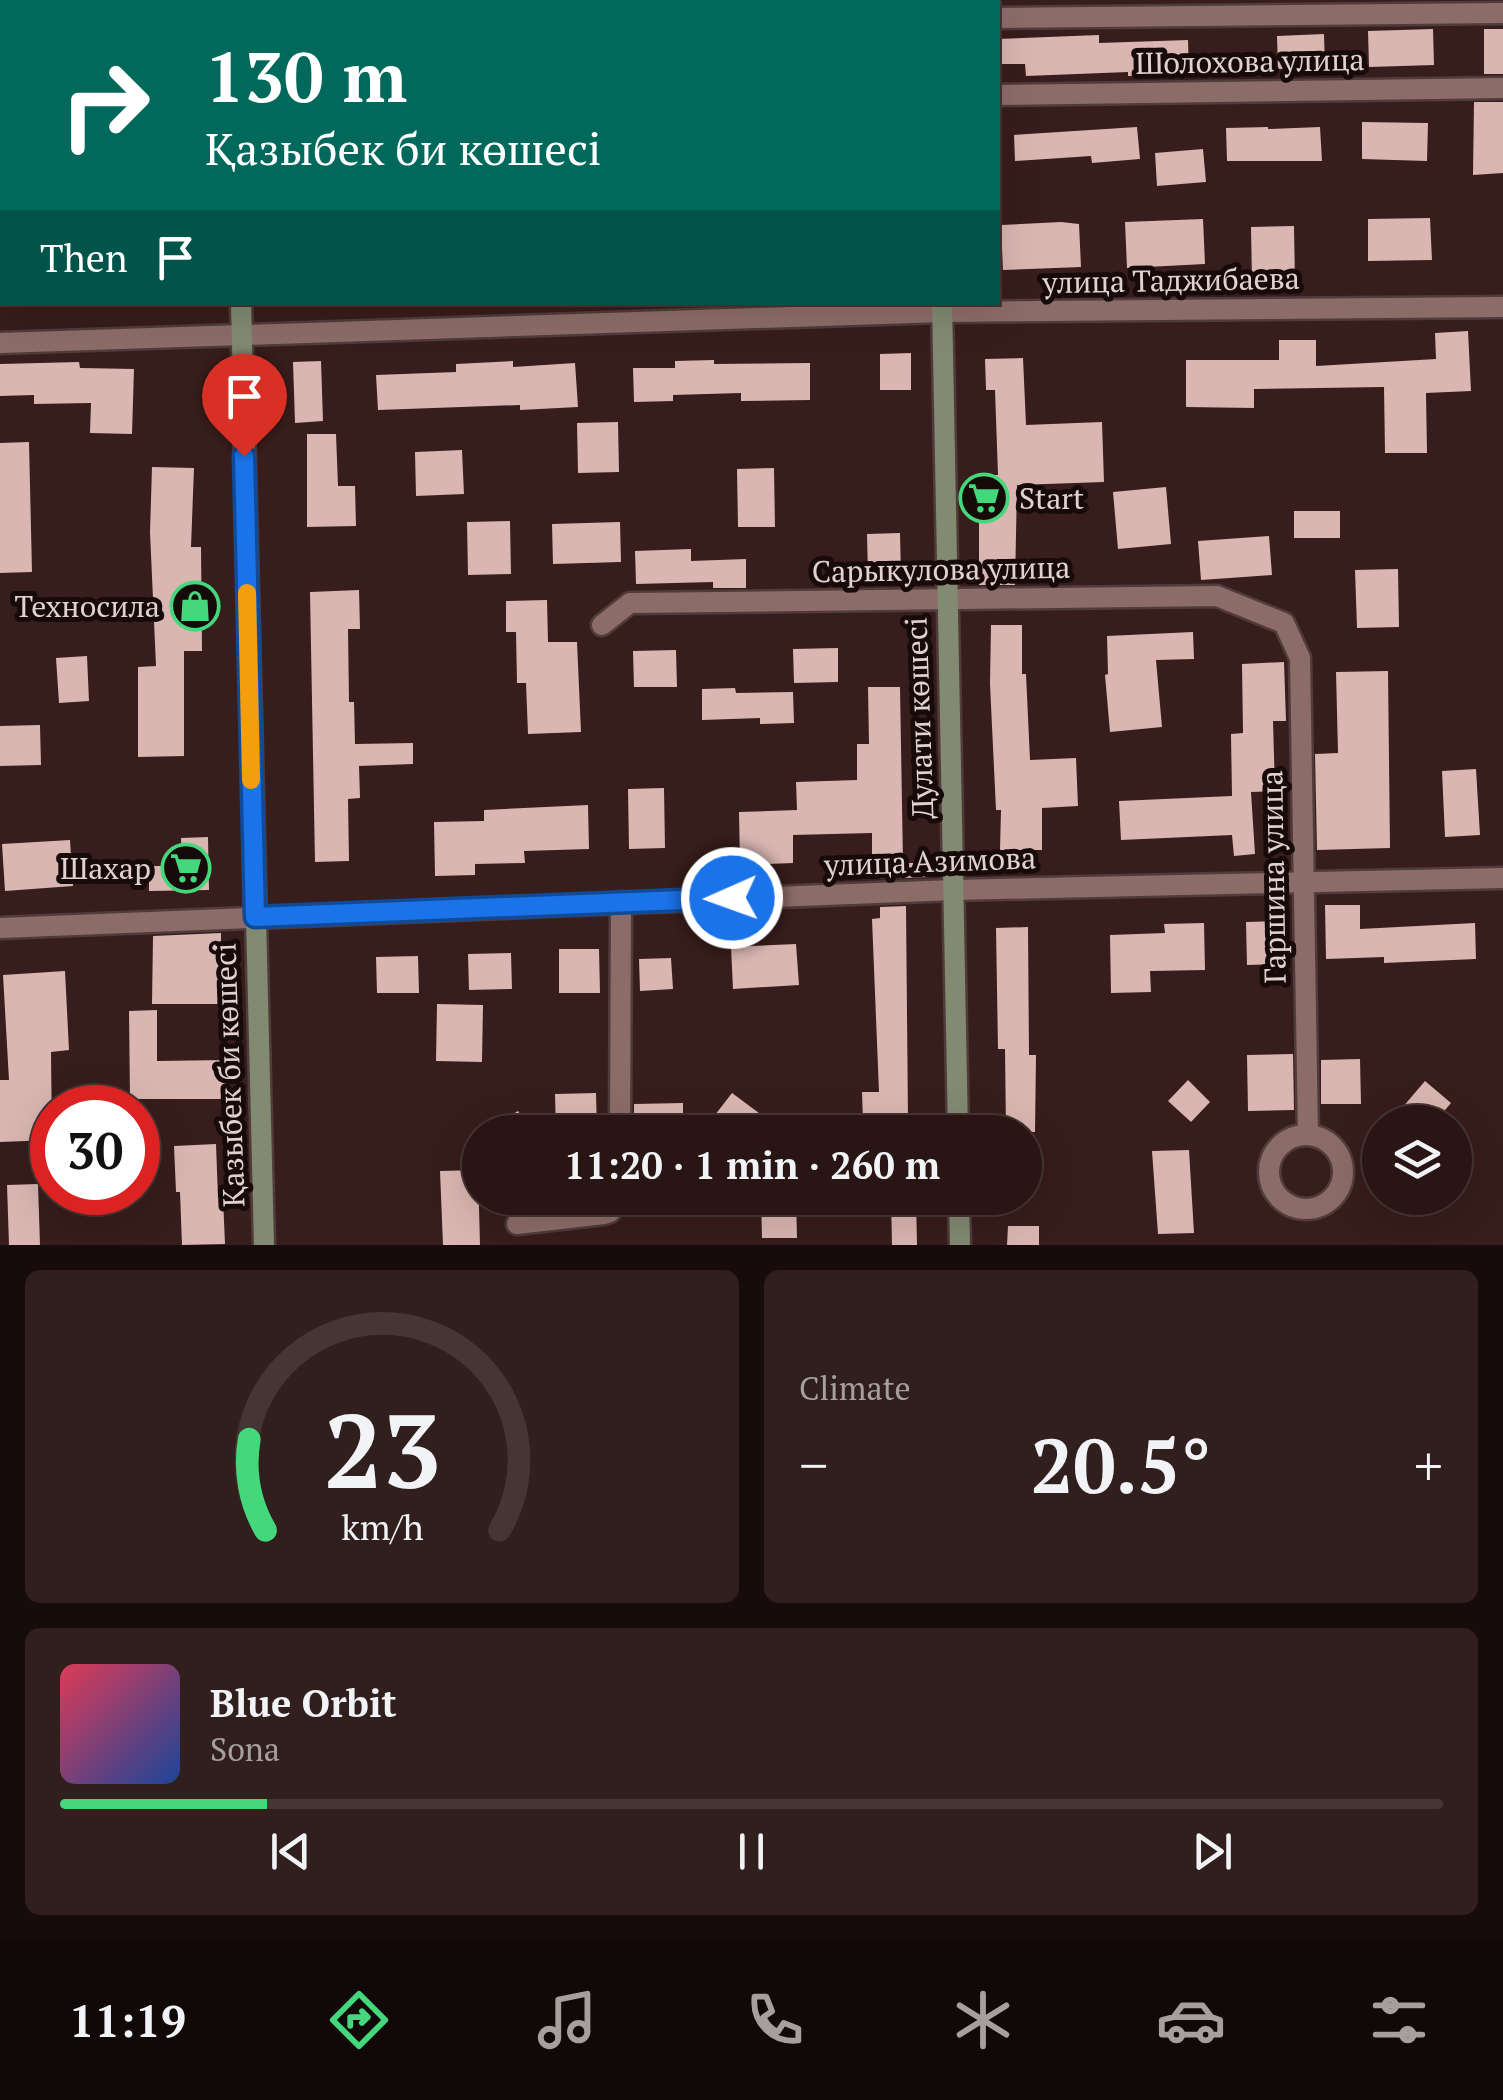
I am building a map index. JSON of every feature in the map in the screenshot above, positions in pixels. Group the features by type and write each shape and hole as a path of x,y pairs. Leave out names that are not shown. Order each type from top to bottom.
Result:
{"main road":[{"name":"Қазыбек би көшесі","path":"241,305 264,1245"},
{"name":"Дулати көшесі","path":"942,308 958,1115"},
{"path":"959,1215 960,1245"}],"street":[{"name":"Шолохова улица","path":"1000,18 1503,14"},
{"name":"Шолохова улица","path":"1000,95 1503,88"},
{"name":"улица Таджибаева","path":"0,343 942,308 1503,307"},
{"name":"Сарыкулова улица","path":"602,626 630,603 1218,596 1284,623"},
{"name":"Гаршина улица","path":"1284,623 1300,658 1308,1134"},
{"name":"улица Азимова","path":"0,928 953,890 1503,878"},
{"path":"620,1115 621,902"},
{"path":"517,1224 595,1215"}],"building":[{"path":"1433,29 1434,65 1369,67 1368,31"},
{"path":"1484,29 1503,29 1503,74 1484,74"},
{"path":"1324,34 1325,67 1278,69 1277,36"},
{"path":"1099,35 1099,43 1188,40 1189,74 1026,76 1025,64 1000,64 1000,39"},
{"path":"1474,102 1503,102 1503,173 1473,175"},
{"path":"1362,122 1428,123 1427,161 1362,159"},
{"path":"1137,127 1140,159 1092,163 1091,156 1015,161 1014,135"},
{"path":"1320,127 1322,161 1227,161 1226,128"},
{"path":"1203,149 1206,182 1157,186 1155,153"},
{"path":"1430,218 1432,260 1368,261 1368,219"},
{"path":"1203,219 1205,264 1127,268 1125,222"},
{"path":"1079,224 1081,267 1003,270 1001,225"},
{"path":"1294,226 1295,282 1252,283 1251,227"},
{"path":"1468,331 1471,391 1426,393 1427,453 1385,453 1384,387 1254,389 1254,408 1186,407 1186,360 1279,360 1279,340 1316,340 1316,366 1436,359 1435,333"},
{"path":"911,353 911,390 880,390 880,354"},
{"path":"1023,358 1026,425 1102,422 1104,482 1017,485 1015,585 979,585 979,475 998,475 995,390 986,390 985,359"},
{"path":"714,360 714,364 810,363 810,400 741,401 741,393 673,395 673,401 634,402 633,368 675,368 675,361"},
{"path":"321,361 323,421 295,423 293,362"},
{"path":"513,361 513,367 575,363 578,407 378,410 376,375 456,372 456,364"},
{"path":"79,362 80,368 134,369 132,434 90,433 91,403 34,404 34,395 0,396 0,364"},
{"path":"618,422 619,472 578,473 577,423"},
{"path":"307,434 336,434 338,486 355,486 356,526 307,527"},
{"path":"29,442 32,572 0,573 0,443"},
{"path":"462,450 464,494 416,496 415,452"},
{"path":"152,467 194,468 191,547 201,547 202,651 184,651 184,756 138,757 138,667 156,666 150,532"},
{"path":"774,468 775,527 738,527 737,469"},
{"path":"1166,487 1171,544 1118,549 1113,492"},
{"path":"1294,511 1340,511 1340,538 1294,538"},
{"path":"510,521 511,574 468,575 467,522"},
{"path":"620,522 621,562 553,564 552,524"},
{"path":"900,533 901,574 868,575 867,534"},
{"path":"1269,536 1272,575 1201,580 1198,541"},
{"path":"691,549 691,561 746,559 746,588 713,588 713,582 636,584 635,551"},
{"path":"1398,569 1399,627 1357,628 1355,570"},
{"path":"359,590 360,629 348,629 349,702 354,702 355,744 413,743 413,764 359,766 360,798 348,799 349,861 315,862 310,592"},
{"path":"547,600 548,642 577,642 581,732 528,734 526,683 517,683 516,632 506,632 506,601"},
{"path":"991,625 1022,625 1030,760 1076,758 1078,806 1042,808 1042,850 1000,850 1001,810 996,810 990,684"},
{"path":"1193,632 1194,659 1156,660 1162,727 1110,732 1105,675 1107,636"},
{"path":"838,648 838,682 794,683 793,649"},
{"path":"676,650 677,687 634,687 633,651"},
{"path":"87,656 89,701 59,703 56,658"},
{"path":"1284,662 1286,721 1273,721 1275,791 1251,792 1255,854 1234,856 1232,835 1121,840 1119,801 1232,796 1231,734 1243,733 1242,664"},
{"path":"1388,671 1390,848 1317,850 1315,754 1338,753 1336,672"},
{"path":"868,687 900,687 903,863 929,863 929,877 880,879 880,859 872,859 872,833 793,835 793,863 740,865 739,812 797,810 796,782 857,780 857,744 869,744"},
{"path":"735,688 736,693 793,692 794,723 760,724 760,718 702,720 702,689"},
{"path":"40,725 41,765 0,766 0,726"},
{"path":"1476,769 1480,835 1445,837 1442,771"},
{"path":"664,788 665,848 629,849 628,789"},
{"path":"588,805 589,849 524,851 525,863 475,864 475,875 435,876 434,822 484,821 484,810"},
{"path":"208,837 209,890 149,891 149,866 182,866 181,838"},
{"path":"70,840 73,886 5,891 2,844"},
{"path":"1325,905 1360,905 1360,929 1475,923 1476,959 1384,963 1384,957 1326,959"},
{"path":"906,906 908,1115 863,1115 862,1092 879,1092 872,919 880,918 880,907"},
{"path":"1280,921 1280,964 1247,965 1246,922"},
{"path":"1204,923 1205,970 1150,971 1151,992 1111,993 1110,935 1165,933 1164,924"},
{"path":"1028,927 1029,1055 1036,1055 1035,1115 1006,1115 1005,1049 998,1049 996,928"},
{"path":"221,933 221,1004 152,1004 153,936"},
{"path":"796,944 799,985 733,989 731,947"},
{"path":"559,949 599,949 600,993 559,993"},
{"path":"511,953 512,989 469,990 468,954"},
{"path":"418,956 419,993 377,993 376,957"},
{"path":"671,958 673,989 640,991 639,959"},
{"path":"65,971 69,1050 51,1052 51,1085 30,1085 30,1141 0,1142 0,1080 9,1080 3,975"},
{"path":"437,1004 483,1005 482,1062 436,1061"},
{"path":"157,1010 157,1061 226,1060 227,1099 160,1099 160,1085 130,1085 129,1011"},
{"path":"1293,1054 1294,1110 1248,1111 1247,1055"},
{"path":"1360,1059 1361,1104 1321,1104 1321,1060"},
{"path":"1188,1080 1210,1102 1191,1122 1168,1101"},
{"path":"1425,1081 1451,1103 1449,1105 1405,1105"},
{"path":"596,1093 597,1115 556,1115 555,1094"},
{"path":"732,1093 762,1115 715,1115"},
{"path":"683,1103 683,1115 634,1115 634,1104"},
{"path":"216,1144 225,1244 182,1245 174,1146"},
{"path":"1189,1150 1194,1233 1158,1234 1152,1151"},
{"path":"462,1170 462,1215 479,1215 480,1245 443,1245 440,1171"},
{"path":"30,1184 30,1215 39,1215 40,1245 9,1245 7,1185"},
{"path":"761,1215 796,1215 797,1238 762,1238"},
{"path":"891,1215 916,1215 917,1245 892,1245"},
{"path":"1008,1226 1039,1226 1039,1245 1007,1245"}],"slow traffic":[{"path":"247,593 251,780"}],"place":[{"name":"Start","path":"984,498"},
{"name":"Техносила","path":"195,606"},
{"name":"Шахар","path":"186,868"}],"route":[{"path":"244,456 255,917 732,898"}]}
